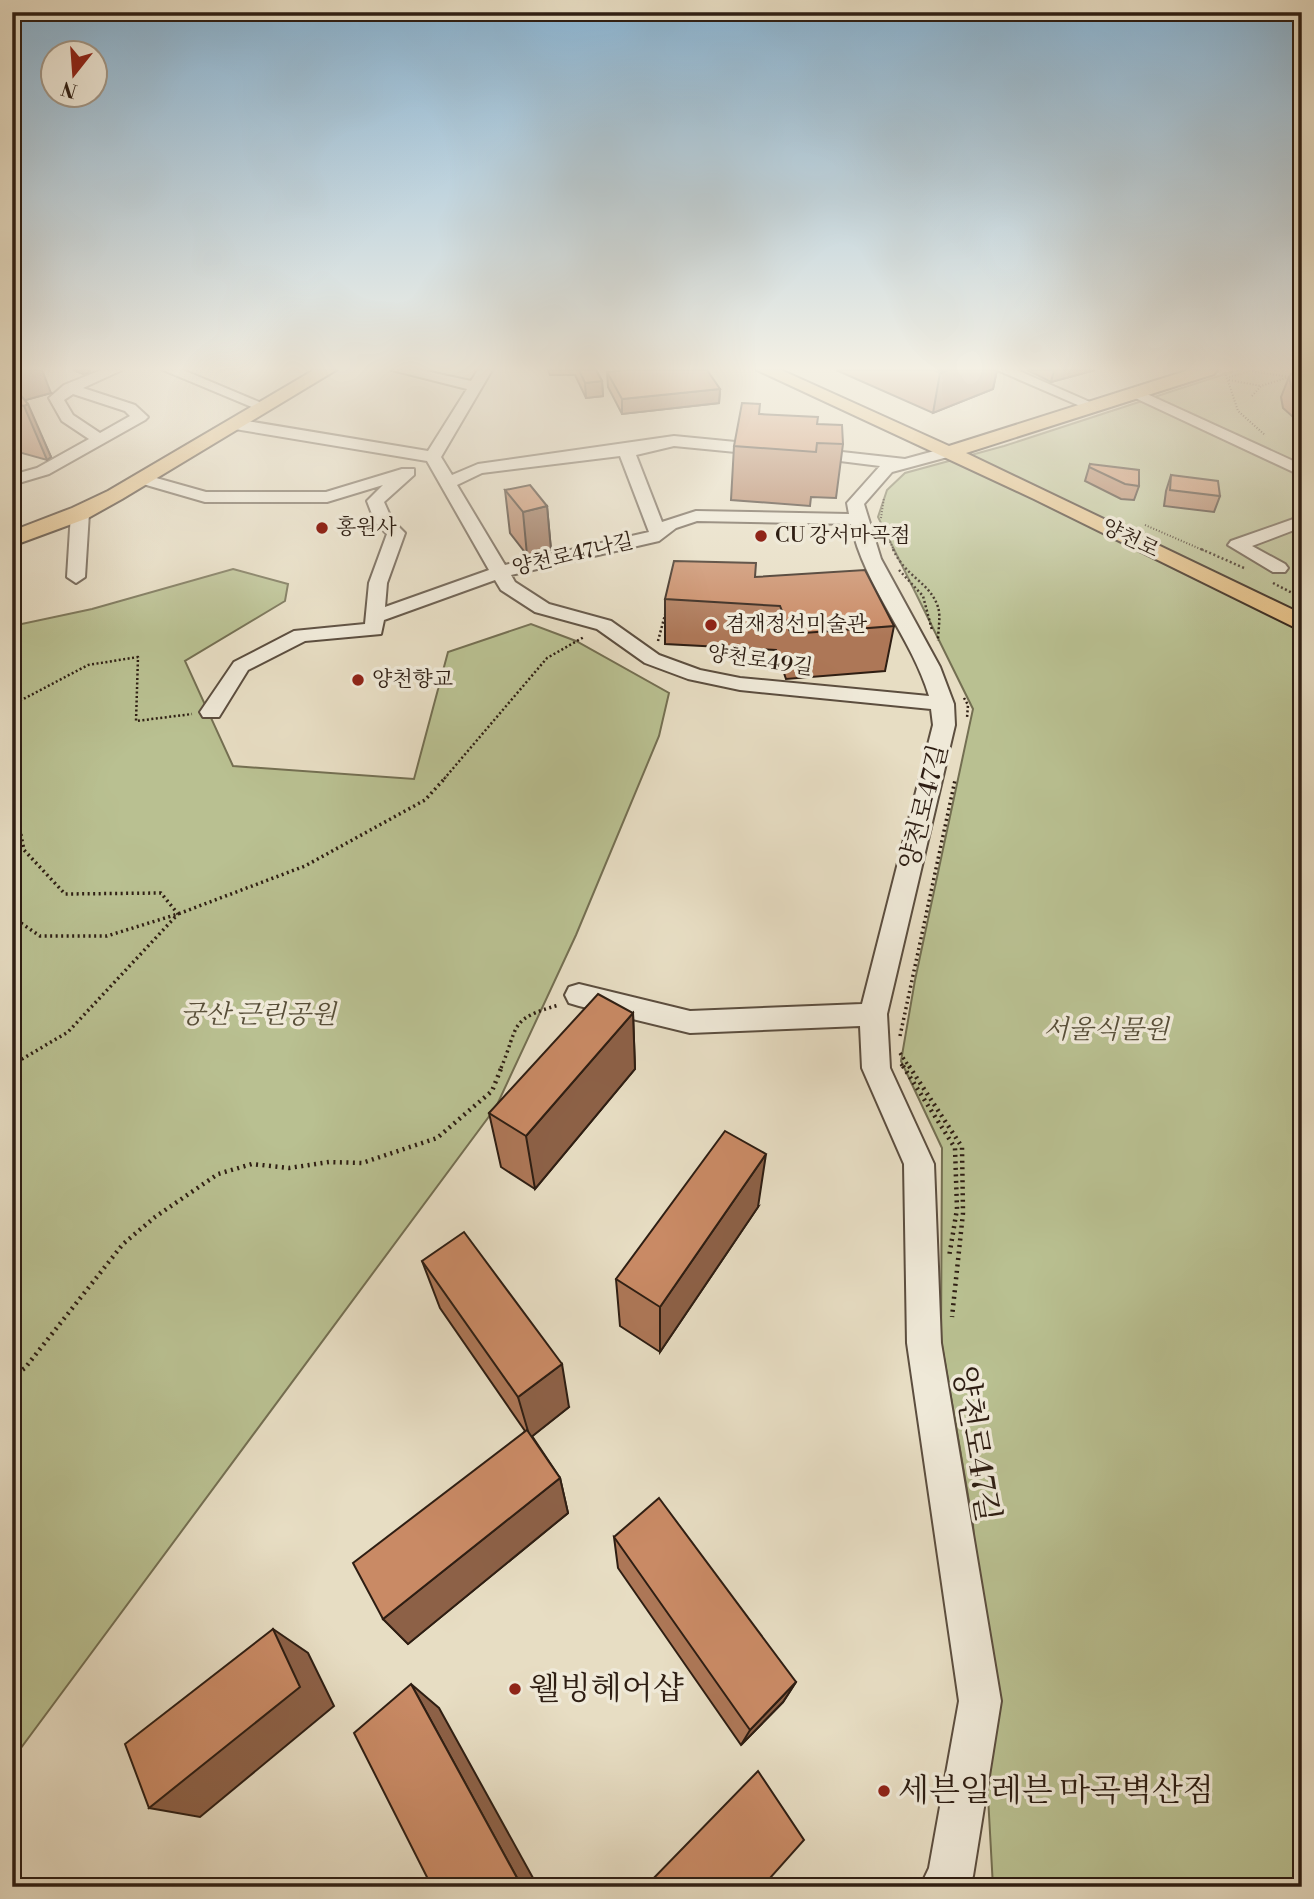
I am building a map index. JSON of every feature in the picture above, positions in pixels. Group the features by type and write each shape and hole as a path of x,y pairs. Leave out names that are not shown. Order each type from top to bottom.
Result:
{"main road":[{"path":"12,539 80,513 176,459"},
{"name":"양천로","path":"963,459 1302,624"}],"street":[{"path":"12,480 43,471 66,459"},
{"path":"375,626 378,583 396,533 384,522 374,501 408,472 430,459"},
{"name":"양천로49길","path":"434,459 508,586 542,608 604,625 652,659 695,675 740,684 952,699"},
{"path":"450,482 478,469 559,459"},
{"path":"629,459 657,531"},
{"path":"856,459 901,463"},
{"path":"857,519 855,503 886,469 920,459"},
{"path":"1276,459 1302,471"},
{"path":"142,479 205,498 327,497 408,472"},
{"path":"76,577 80,513"},
{"name":"양천로47나길","path":"211,712 241,666 301,635 375,626 500,572 653,537 657,531 696,516 857,519"},
{"name":"양천로47길","path":"857,519 886,606 952,699 873,1014 876,1068 919,1164 924,1343 980,1701 950,1876 943,1887"},
{"path":"1279,568 1237,545 1302,521"},
{"path":"579,995 690,1022 873,1014"}],"path":[{"path":"884,490 875,519 897,568 921,590 932,609 935,646"},
{"path":"652,659 669,603"},
{"path":"12,917 40,936 107,936 178,914 305,866 425,800 489,730 547,658 604,625"},
{"path":"12,705 89,665 138,657 136,721 211,712"},
{"path":"952,699 968,705 966,726"},
{"path":"951,1325 963,1213 962,1147 897,1049 958,766"},
{"path":"895,1037 946,785"},
{"path":"12,791 24,850 65,894 161,894 178,914"},
{"path":"12,1065 68,1032 178,914"},
{"path":"12,1377 25,1368 123,1244 155,1217 218,1174 252,1164 289,1168 329,1162 362,1163 437,1138 492,1091 506,1057 511,1034 530,1013 562,1004 579,995"},
{"path":"892,1050 955,1148 957,1209 949,1261"}],"green space":[{"name":"서울식물원","path":"958,459 1302,459 1302,1887 993,1887 973,1524 941,1340 942,1148 901,1061 915,980 973,709 878,517 887,490 905,473"},
{"name":"궁산 근린공원","path":"233,569 288,584 285,601 185,661 233,766 414,779 448,652 531,624 576,641 669,693 659,736 576,935 496,1107 12,1760 12,626 92,609"}],"building":[{"path":"1090,464 1139,470 1139,486 1125,484 1089,467"},
{"path":"1171,475 1218,481 1220,496 1170,490"},
{"path":"530,485 547,506 523,512 505,490"},
{"path":"674,561 756,563 755,577 865,570 894,626 791,634 780,606 665,599"},
{"path":"598,994 633,1013 526,1136 489,1113"},
{"path":"725,1131 766,1154 660,1307 616,1279"},
{"path":"464,1232 562,1364 518,1397 422,1261"},
{"path":"527,1430 560,1478 383,1619 353,1563"},
{"path":"659,1498 796,1682 750,1730 614,1537"},
{"path":"273,1629 300,1687 149,1808 125,1744"},
{"path":"411,1684 522,1887 432,1887 354,1733"},
{"path":"758,1771 804,1840 762,1887 645,1887"}],"place":[{"name":"홍원사","path":"322,528"},
{"name":"CU 강서마곡점","path":"761,536"},
{"name":"겸재정선미술관","path":"711,625"},
{"name":"양천향교","path":"358,680"},
{"name":"웰빙헤어샵","path":"515,1689"},
{"name":"세븐일레븐 마곡벽산점","path":"884,1791"}]}
